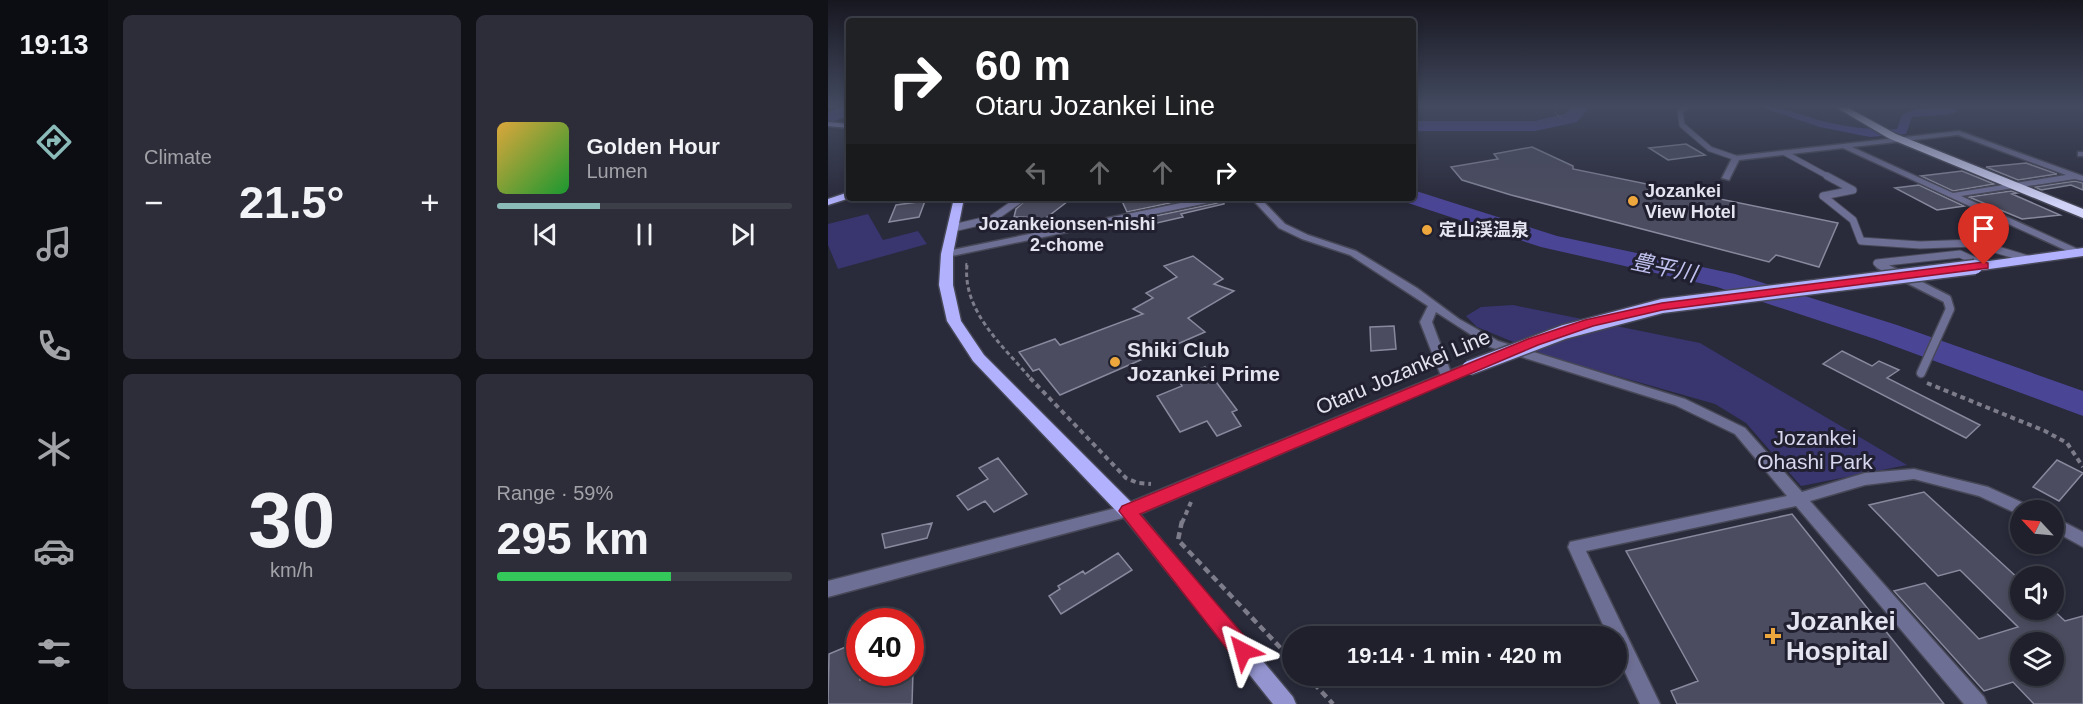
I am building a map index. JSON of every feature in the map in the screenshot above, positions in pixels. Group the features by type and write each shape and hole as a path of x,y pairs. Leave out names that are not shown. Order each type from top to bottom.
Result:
{"highway":[{"path":"1908,139 2083,214"},
{"path":"2020,185 2083,207"}],"main road":[{"path":"828,202 846,196"},
{"path":"958,201 948,254 946,285 954,321 978,358 1128,511"},
{"name":"Otaru Jozankei Line","path":"1128,511 1555,333 1628,313 1662,306 2081,252"}],"street":[{"path":"1726,178 1736,158 1845,147 1886,139"},
{"path":"1975,139 2080,177"},
{"path":"1845,147 2081,252"},
{"path":"1952,195 2080,177"},
{"path":"948,254 1203,201"},
{"path":"1258,201 1282,226 1305,237 1353,253 1494,344 1680,402 1740,430 1977,704"},
{"path":"1433,306 1426,322 1447,378"},
{"path":"1650,704 1576,547 1799,499 1866,479 1914,474 1983,491 2010,504"},
{"path":"828,589 1128,511 1286,704"},
{"path":"2064,529 2083,540"}],"lane":[{"path":"1698,139 1710,149 1736,158"},
{"path":"1785,153 1853,190 1823,196 1853,220 1860,242 1975,243 2028,259"},
{"path":"953,228 992,219 1018,201"},
{"path":"1921,373 1950,309 1947,298 1877,263 1960,254 1980,266"}],"path":[{"path":"967,255 966,271 971,296 982,322 1051,402 1126,478 1138,483 1152,484"},
{"path":"1921,373 1920,379 1926,383 2067,442 2083,467"},
{"path":"1192,500 1184,514 1178,540 1282,649"},
{"path":"1316,686 1333,704"}],"green space":[{"path":"868,214 883,240 918,231 927,244 838,269 828,245 828,224"},
{"name":"Jozankei Ohashi Park","path":"1513,305 1700,343 1907,465 1801,486 1746,423 1715,404 1550,357 1477,327 1466,316 1481,307"}],"building":[{"path":"1686,144 1705,155 1668,160 1649,148"},
{"path":"1532,147 1573,166 1573,169 1838,223 1819,267 1776,255 1769,262 1511,195 1462,180 1451,167 1498,159 1494,154"},
{"path":"2026,163 2057,174 2018,180 1986,167"},
{"path":"1962,171 1994,184 1953,191 1921,176"},
{"path":"2075,181 2083,183 2083,190 2071,185 2041,190 2035,187"},
{"path":"1919,185 1964,206 1937,210 1895,188"},
{"path":"2011,191 2017,193 2012,194 2060,215 2022,219 1969,197"},
{"path":"925,201 919,217 889,222 896,205"},
{"path":"1025,201 1068,201 1046,218 1014,217 1016,209"},
{"path":"1122,201 1180,201 1127,212"},
{"path":"1224,201 1224,204 1181,214 1183,217 1135,228 1131,221"},
{"path":"1193,256 1223,279 1214,284 1234,291 1188,318 1205,332 1060,395 1039,369 1033,371 1019,352 1055,339 1060,345 1143,314 1133,309 1153,298 1146,293 1177,277 1164,266"},
{"path":"1394,326 1396,349 1371,351 1370,327"},
{"path":"1842,351 1872,366 1879,361 1899,370 1887,378 1980,425 1966,438 1823,364"},
{"path":"1205,367 1237,410 1232,412 1241,426 1217,436 1207,421 1180,432 1157,396 1182,386 1177,378"},
{"path":"998,458 1027,494 994,512 985,501 968,510 957,496 988,479 979,468"},
{"path":"2057,460 2083,473 2060,500 2033,487"},
{"path":"1924,492 2010,571 2010,619 1960,570 1938,576 1869,505"},
{"path":"1792,514 1944,704 1677,704 1671,691 1698,681 1626,551"},
{"path":"932,523 927,538 885,548 882,534"},
{"path":"1118,553 1132,570 1061,614 1049,596 1060,589 1058,586 1083,571 1085,574"},
{"path":"1925,583 1979,639 2018,627 2011,620 2065,621 2083,616 2083,704 2034,704 2017,686 2064,686 2064,632 2010,632 2010,683 1984,691 1894,591"},
{"path":"846,647 846,686 913,686 912,704 828,704 829,654"}],"waterway":[{"name":"豊平川","path":"1416,198 1550,242 1725,280 1886,332 2083,404"}],"place":[{"name":"Jozankei View Hotel","path":"1633,201"},
{"name":"定山渓温泉","path":"1427,230"},
{"name":"Shiki Club Jozankei Prime","path":"1115,362"},
{"name":"Jozankei Hospital","path":"1773,636"}],"district":[{"name":"Jozankeionsen-nishi 2-chome","path":"1067,234"}],"route":[{"path":"1243,651 1128,511 1555,333 1589,323 1662,306 1984,265"}]}
